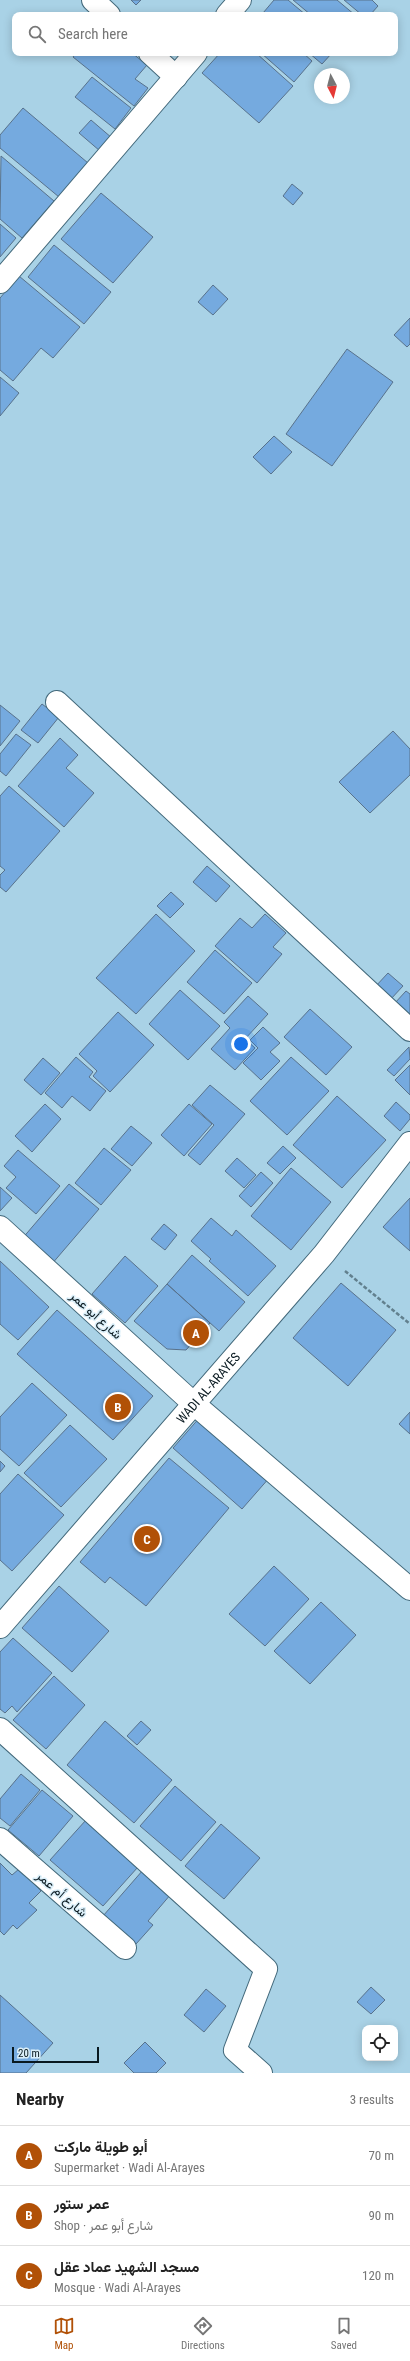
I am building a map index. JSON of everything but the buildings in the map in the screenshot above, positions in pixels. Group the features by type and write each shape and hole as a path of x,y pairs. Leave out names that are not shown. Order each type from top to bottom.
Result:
{"street":[{"path":"93,0 106,12"},
{"path":"230,12 240,0"},
{"path":"153,56 176,77"},
{"path":"0,282 194,56"},
{"path":"57,702 410,1030"},
{"name":"WADI AL-ARAYES","path":"0,1627 324,1254 410,1143"},
{"name":"شارع أبو عمر","path":"0,1227 193,1403 410,1589"},
{"path":"0,1730 266,1969 235,2050 261,2073"},
{"name":"شارع أم عمر","path":"0,1839 125,1948"}],"path":[{"path":"324,1254 410,1324"}],"place":[{"name":"أبو طويلة ماركت","path":"196,1333"},
{"name":"عمر ستور","path":"118,1407"},
{"name":"مسجد الشهيد عماد عقل","path":"147,1539"}]}
